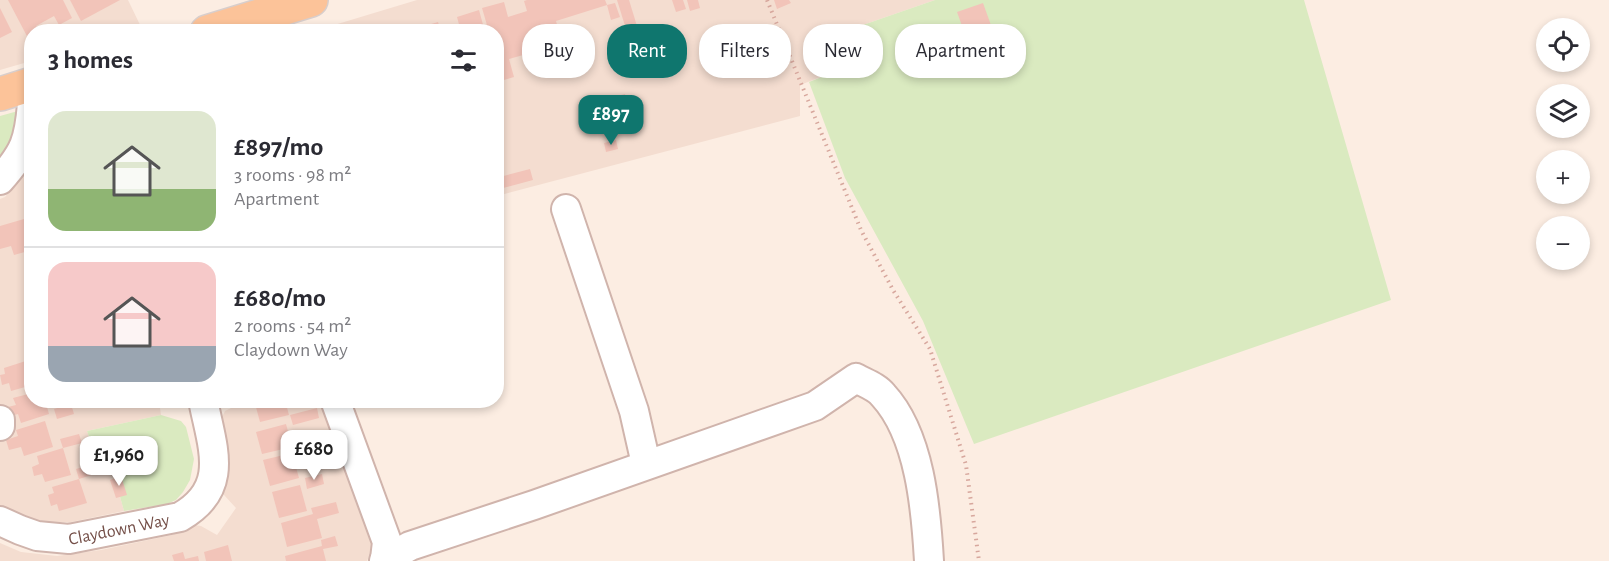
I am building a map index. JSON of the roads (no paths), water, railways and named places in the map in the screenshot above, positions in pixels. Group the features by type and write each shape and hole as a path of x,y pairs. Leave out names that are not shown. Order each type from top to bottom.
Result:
{"main road":[{"path":"233,24 311,0"},
{"path":"0,94 24,86"}],"street":[{"path":"0,180 24,146"},
{"path":"566,208 634,411 646,464"},
{"path":"385,560 410,546 815,406 856,378 882,393 896,412 906,434 920,481 929,561"},
{"name":"Claydown Way","path":"0,521 37,536 69,539 170,519 187,513 202,501 208,491 215,466 204,408"},
{"path":"337,408 387,542 385,560"},
{"path":"0,420 0,426"}]}
